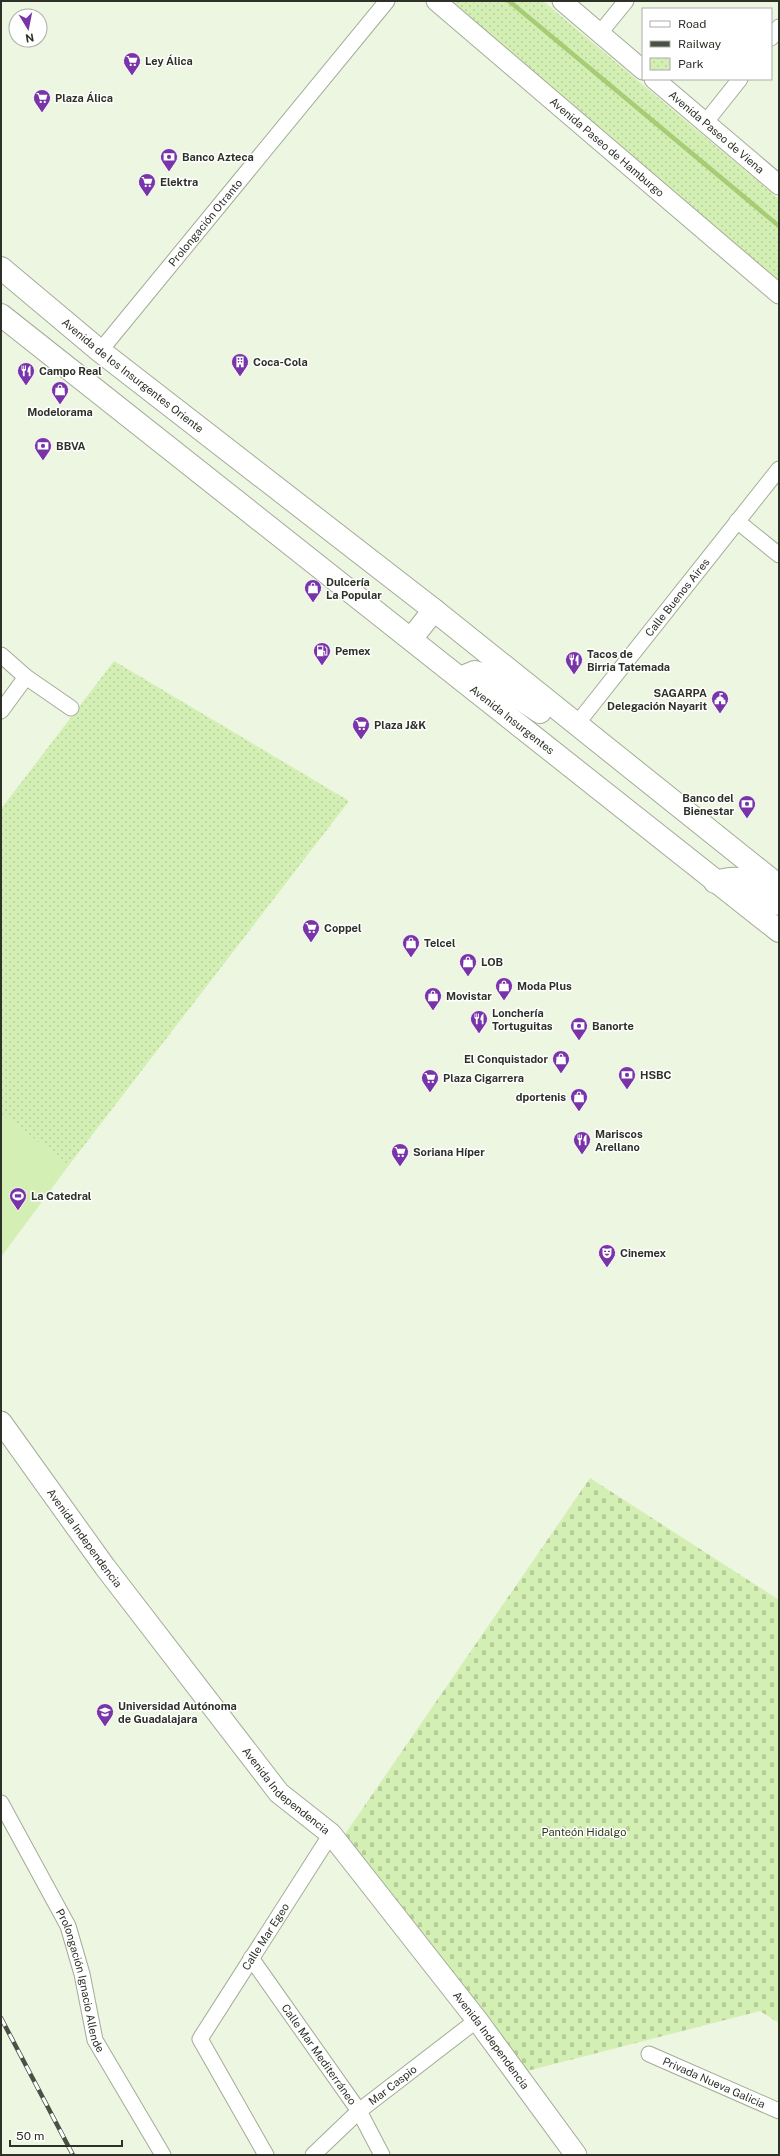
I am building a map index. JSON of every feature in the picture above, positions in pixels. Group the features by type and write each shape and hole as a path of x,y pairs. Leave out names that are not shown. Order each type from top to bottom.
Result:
{"highway":[{"name":"Avenida de los Insurgentes Oriente","path":"1,268 100,351 266,481"},
{"path":"1,315 245,509 266,481 434,610 779,886"},
{"name":"Avenida Insurgentes","path":"245,509 411,639 715,882 779,931"},
{"path":"411,639 434,610"},
{"path":"460,678 474,672 484,675 559,725 576,725"},
{"path":"715,882 737,853"},
{"path":"715,882 738,877 749,881 779,904"}],"main road":[{"name":"Avenida Independencia","path":"1,1422 105,1567 278,1793 330,1834 477,2020 576,2155"}],"street":[{"name":"Prolongación Otranto","path":"100,351 387,1"},
{"name":"Avenida Paseo de Hamburgo","path":"436,1 779,294"},
{"path":"562,1 642,69"},
{"path":"600,33 626,1"},
{"path":"772,37 779,27"},
{"name":"Avenida Paseo de Viena","path":"655,80 779,185"},
{"path":"705,123 739,80"},
{"name":"Calle Buenos Aires","path":"576,725 779,469"},
{"path":"737,521 779,555"},
{"path":"1,655 26,677 71,708"},
{"path":"1,711 26,677"},
{"name":"Prolongación Ignacio Allende","path":"1,1803 68,1926 82,1974 95,2040 163,2155"},
{"name":"Calle Mar Egeo","path":"266,2155 200,2039 330,1834"},
{"name":"Calle Mar Mediterráneo","path":"251,1958 359,2111 382,2155"},
{"name":"Mar Caspio","path":"313,2155 359,2111 477,2020"},
{"name":"Privada Nueva Galicia","path":"649,2054 779,2111"}],"green space":[{"path":"449,1 543,1 779,199 779,281"},
{"path":"114,661 349,801 69,1165 1,1114 1,809"},
{"name":"La Catedral","path":"1,1114 69,1165 1,1257"},
{"name":"Panteón Hidalgo","path":"590,1478 779,1600 779,2023 760,2011 527,2071 341,1840"}],"waterway":[{"path":"509,1 779,226"}],"railway":[{"path":"1,2018 73,2155"}],"place":[{"name":"Ley Álica","path":"132,76"},
{"name":"Plaza Álica","path":"42,113"},
{"name":"Banco Azteca","path":"169,172"},
{"name":"Elektra","path":"147,197"},
{"name":"Coca-Cola","path":"240,377"},
{"name":"Campo Real","path":"26,386"},
{"name":"Modelorama","path":"60,405"},
{"name":"BBVA","path":"43,461"},
{"name":"Dulcería La Popular","path":"313,603"},
{"name":"Pemex","path":"322,666"},
{"name":"Tacos de Birria Tatemada","path":"574,675"},
{"name":"SAGARPA Delegación Nayarit","path":"720,714"},
{"name":"Plaza J&K","path":"361,740"},
{"name":"Banco del Bienestar","path":"747,819"},
{"name":"Coppel","path":"311,943"},
{"name":"Telcel","path":"411,958"},
{"name":"LOB","path":"468,977"},
{"name":"Moda Plus","path":"504,1001"},
{"name":"Movistar","path":"433,1011"},
{"name":"Lonchería Tortuguitas","path":"479,1034"},
{"name":"Banorte","path":"579,1041"},
{"name":"El Conquistador","path":"561,1074"},
{"name":"HSBC","path":"627,1090"},
{"name":"Plaza Cigarrera","path":"430,1093"},
{"name":"dportenis","path":"579,1112"},
{"name":"Mariscos Arellano","path":"582,1155"},
{"name":"Soriana Híper","path":"400,1167"},
{"name":"La Catedral","path":"18,1211"},
{"name":"Cinemex","path":"607,1268"},
{"name":"Universidad Autónoma de Guadalajara","path":"105,1727"}]}
